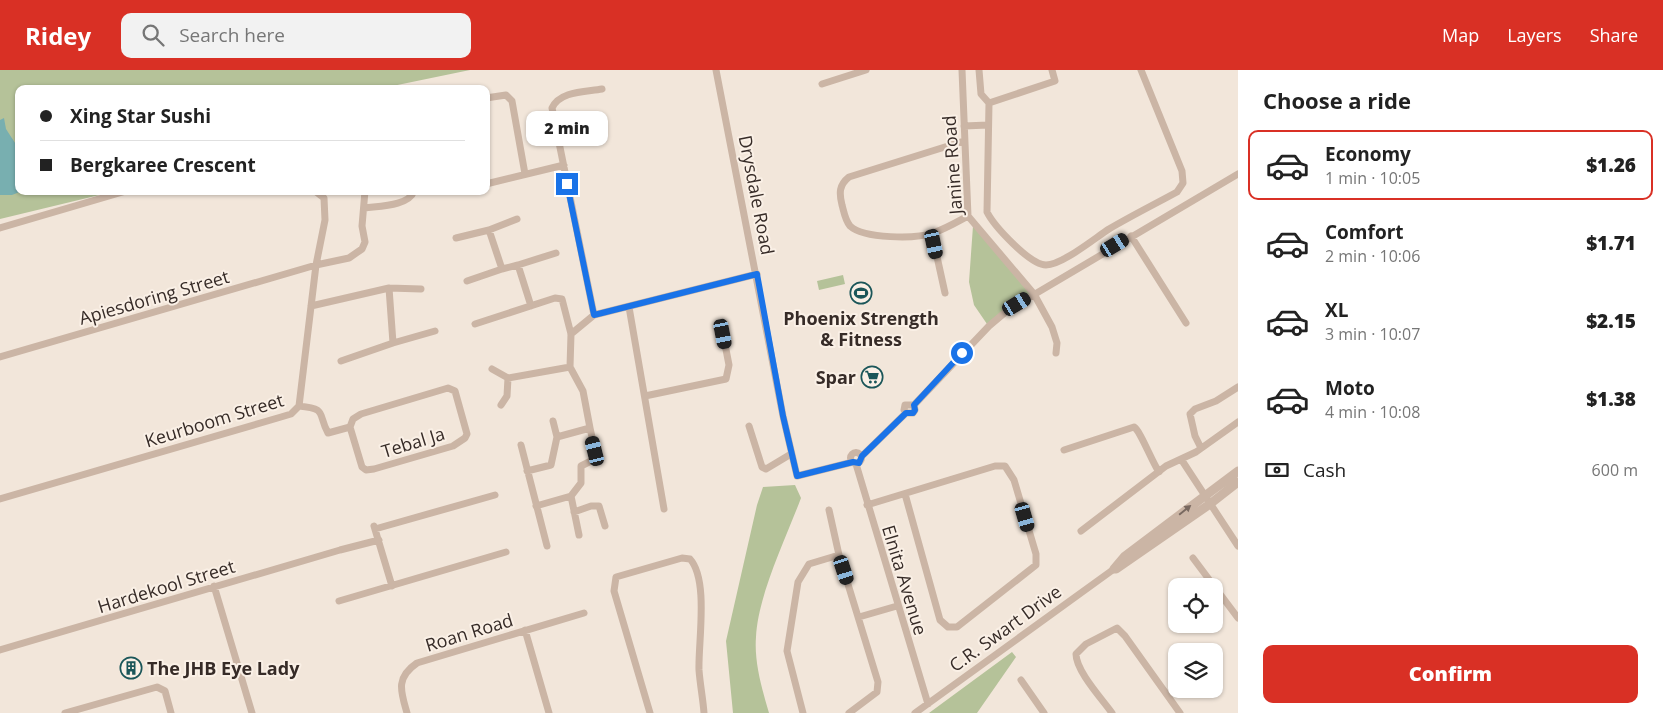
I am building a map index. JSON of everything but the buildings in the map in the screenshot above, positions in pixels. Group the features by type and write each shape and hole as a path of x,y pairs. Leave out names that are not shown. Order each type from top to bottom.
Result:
{"street":[{"name":"Drysdale Road","path":"716,70 791,454 797,476 854,463"},
{"path":"822,84 866,70"},
{"name":"Janine Road","path":"962,70 968,216 1034,294 1052,327 1057,343 1056,353"},
{"path":"979,70 982,98 990,104"},
{"path":"990,104 1055,81 1052,70"},
{"path":"990,104 987,212 994,224 1033,261 1043,265 1055,263 1110,229 1177,192 1183,183 1182,171 1141,70"},
{"path":"594,315 552,115 555,102 566,96 602,89"},
{"path":"490,97 506,95 512,101 525,174"},
{"path":"964,126 988,125"},
{"path":"964,141 849,177 840,188 840,196 846,219 852,228 893,237 932,234 968,216"},
{"path":"490,183 564,165"},
{"path":"854,463 861,462 862,456 906,413 913,413 915,410 914,405 989,326 1008,310 1238,174"},
{"path":"0,228 112,195"},
{"name":"Keurboom Street","path":"0,499 291,414 299,406 316,265 326,207 324,198 320,195"},
{"path":"364,195 365,208 405,201 413,195"},
{"name":"Apiesdoring Street","path":"0,357 316,265 348,258 362,249 365,242 362,220 365,208"},
{"path":"456,238 489,230 517,219"},
{"path":"489,230 502,269"},
{"path":"932,234 945,293"},
{"path":"1131,236 1186,322"},
{"path":"467,281 556,253"},
{"path":"518,265 532,306"},
{"path":"571,334 594,315 757,274"},
{"path":"311,306 389,288 421,289"},
{"path":"389,288 392,344"},
{"path":"475,324 554,298 561,298 571,334 570,367 583,391 595,458 582,464 581,483 571,496 536,506"},
{"path":"630,307 664,509"},
{"path":"341,361 436,331"},
{"path":"645,396 726,379 729,365 723,334"},
{"path":"492,369 508,378 570,367"},
{"path":"501,406 507,396 508,378"},
{"path":"1202,448 1195,436 1190,414 1195,409 1216,401 1238,387"},
{"name":"Tebal Ja","path":"448,388 455,391 459,399 467,434 460,443 453,446 366,470 360,463 350,428 352,419 361,414 448,388"},
{"path":"299,406 321,411 328,433 350,428"},
{"path":"527,471 551,465 557,437 553,421"},
{"path":"1081,531 1159,472 1202,448 1238,422"},
{"path":"749,426 762,467 766,469 791,454"},
{"path":"1064,450 1134,427 1140,431 1145,449 1159,472"},
{"path":"557,437 590,428"},
{"path":"521,445 547,546"},
{"path":"1181,459 1238,546"},
{"name":"Elnita Avenue","path":"854,463 928,704"},
{"path":"867,505 995,466 1005,466 1014,480 1036,554 1036,565 957,627 948,628 940,620 905,494"},
{"name":"C.R. Swart Drive","path":"1114,569 1124,556 1204,494 1238,471"},
{"name":"C.R. Swart Drive","path":"915,713 1114,569 1128,563 1238,482"},
{"path":"392,586 375,527 495,495"},
{"path":"571,496 579,535"},
{"path":"574,512 591,506 599,506 605,526"},
{"path":"829,510 839,555 877,678 877,692 849,713"},
{"name":"Hardekool Street","path":"0,650 214,586 379,540"},
{"path":"339,601 506,552"},
{"path":"804,713 787,651 798,582 809,564 839,555"},
{"path":"650,713 614,591 614,581 616,577 682,558 690,559 693,563 699,585 699,671 704,713"},
{"path":"1193,558 1238,618"},
{"path":"214,586 252,713"},
{"path":"859,617 897,606"},
{"name":"Roan Road","path":"407,713 400,690 405,674 410,668 427,659 584,613"},
{"path":"1112,713 1083,673 1077,662 1076,654 1086,644 1117,628 1126,636 1180,713"},
{"path":"525,630 549,713"},
{"path":"1021,680 1044,713"},
{"path":"65,713 157,687 165,691 171,713"}],"green space":[{"path":"0,70 470,70 397,85 15,85 15,195 99,195 0,219"},
{"path":"973,226 1031,293 987,324 974,305 969,282"},
{"path":"843,275 845,284 819,290 817,281"},
{"path":"795,485 801,498 767,585 756,637 757,666 769,713 733,713 726,641 757,505 763,487"},
{"path":"1012,652 1016,657 977,713 929,713"}],"water":[{"path":"4,118 6,129 15,143 15,194 12,195 0,195 0,120"}],"place":[{"name":"Phoenix Strength & Fitness","path":"861,293"},
{"name":"Spar","path":"872,377"},
{"name":"The JHB Eye Lady","path":"131,668"}],"route":[{"path":"567,184 594,315 757,274 783,416 797,476 853,462 859,463 862,460 862,456 906,413 913,413 915,410 914,405 962,353"}]}
